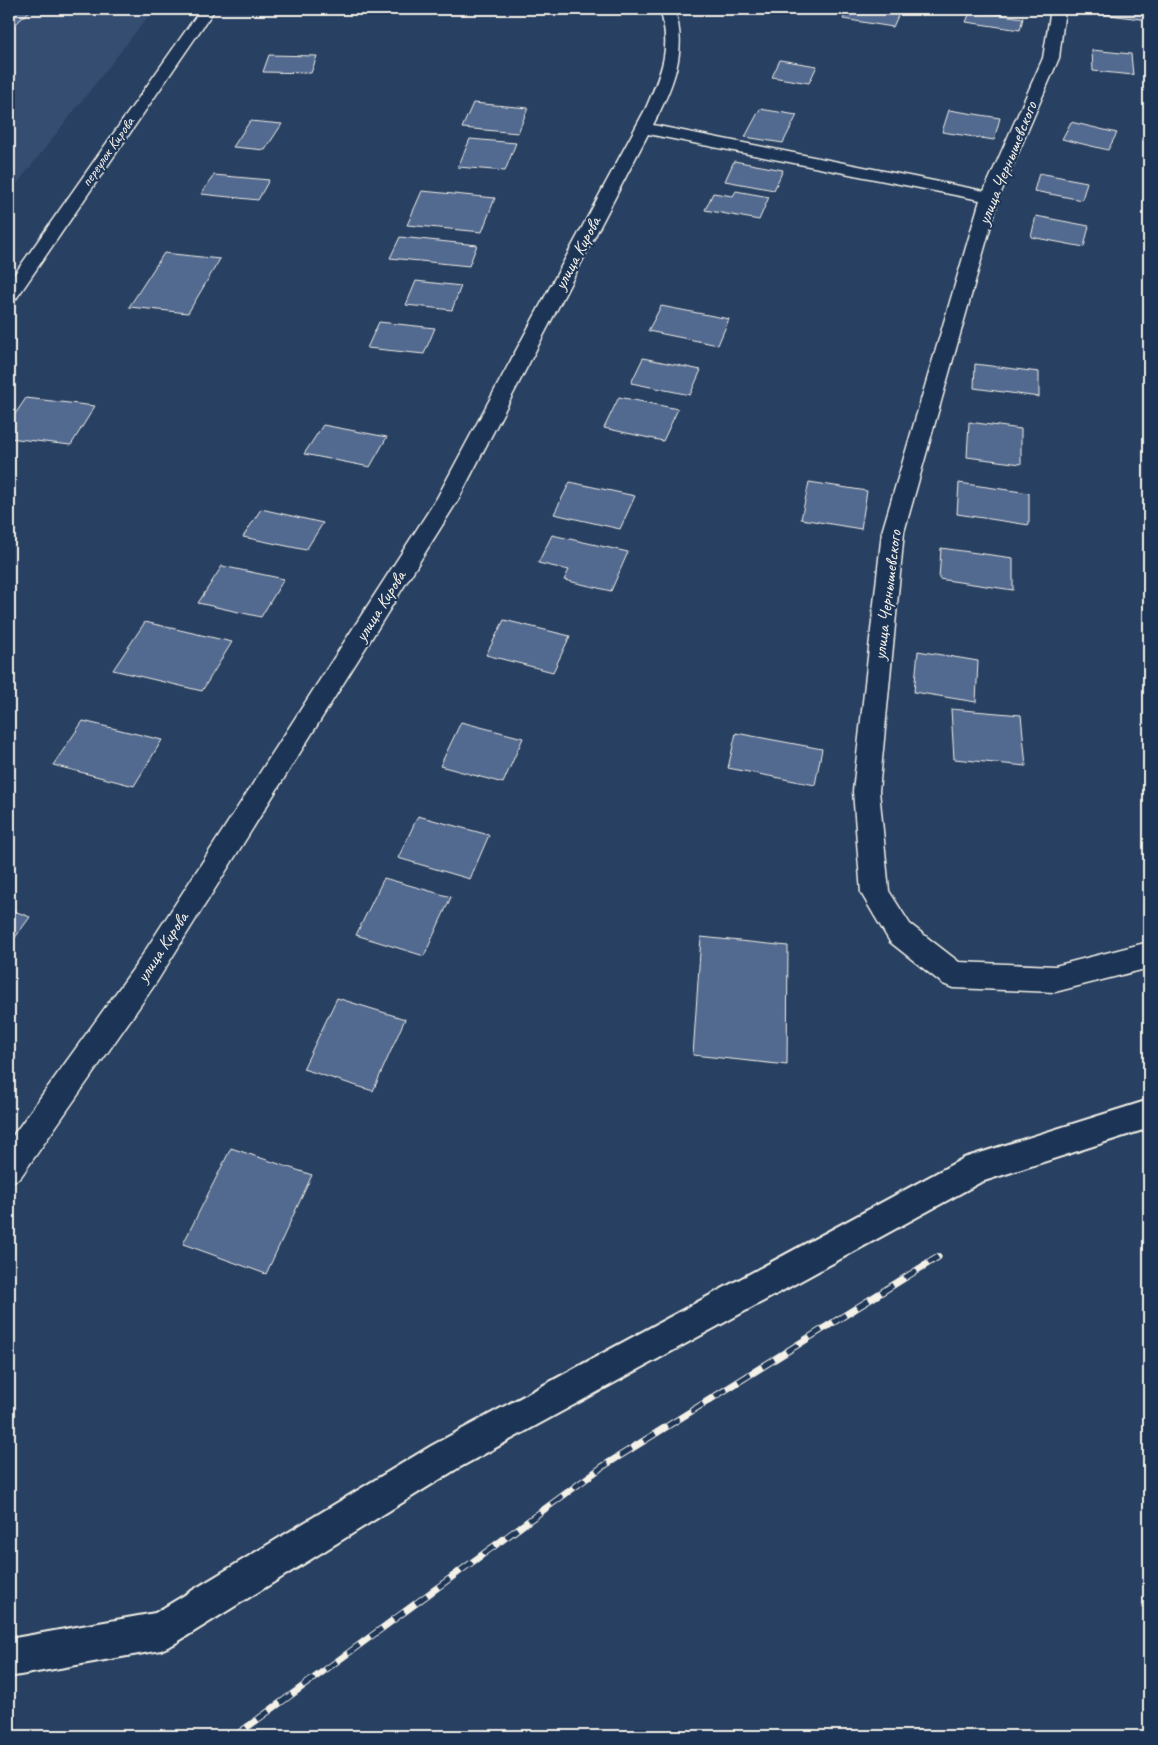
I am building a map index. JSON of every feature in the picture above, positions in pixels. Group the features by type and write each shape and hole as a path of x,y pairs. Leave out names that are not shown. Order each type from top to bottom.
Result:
{"street":[{"name":"переулок Кирова","path":"9,295 208,9"},
{"name":"улица Кирова","path":"9,1167 146,974 447,500 654,108 673,58 674,22 667,9"},
{"name":"улица Чернышевского","path":"1058,9 1051,58 990,197 893,532 866,791 875,893 900,933 952,975 1055,979 1149,955"},
{"path":"643,128 990,197"}],"lane":[{"path":"9,1658 161,1631 443,1458 975,1168 1149,1114"}],"shaded area":[{"path":"9,9 154,9 9,194"}],"building":[{"path":"9,9 32,9 9,30"},
{"path":"848,9 901,9 893,27 843,19"},
{"path":"1095,9 1149,9 1148,20 1095,13"},
{"path":"971,10 1023,18 1020,30 966,22"},
{"path":"1092,50 1131,54 1133,75 1093,71"},
{"path":"269,55 317,56 311,73 263,72"},
{"path":"780,60 817,66 809,83 772,77"},
{"path":"473,103 528,108 518,133 462,128"},
{"path":"760,109 797,115 783,143 745,137"},
{"path":"949,110 1000,118 994,140 942,132"},
{"path":"250,121 282,124 265,150 233,147"},
{"path":"1071,122 1117,133 1108,150 1062,139"},
{"path":"470,139 516,143 505,171 458,167"},
{"path":"734,161 783,170 774,190 725,181"},
{"path":"1039,173 1087,182 1082,200 1034,191"},
{"path":"214,175 269,180 258,200 201,194"},
{"path":"422,191 495,198 482,232 407,225"},
{"path":"736,191 769,197 759,220 705,210 713,193 733,196"},
{"path":"1036,216 1089,226 1084,247 1031,237"},
{"path":"400,237 477,245 469,266 390,258"},
{"path":"164,253 220,259 188,313 129,307"},
{"path":"416,281 461,286 452,310 406,305"},
{"path":"661,306 729,319 718,345 648,331"},
{"path":"379,322 435,328 424,354 367,348"},
{"path":"643,358 701,370 690,395 631,383"},
{"path":"975,364 1039,372 1039,397 974,388"},
{"path":"619,397 678,409 663,441 604,428"},
{"path":"26,398 95,406 71,445 9,438 9,423"},
{"path":"969,422 1021,429 1021,464 967,457"},
{"path":"323,425 387,437 370,467 304,454"},
{"path":"570,482 635,496 620,529 554,514"},
{"path":"809,482 867,491 861,529 801,519"},
{"path":"959,483 1029,493 1029,525 957,514"},
{"path":"261,509 323,523 306,550 243,537"},
{"path":"552,535 628,552 611,591 564,580 569,570 538,563"},
{"path":"941,548 1013,558 1013,590 939,579"},
{"path":"222,566 284,579 261,617 198,603"},
{"path":"504,620 570,636 553,672 486,655"},
{"path":"145,622 232,642 202,691 113,670"},
{"path":"918,651 978,661 976,702 914,692"},
{"path":"951,709 1021,715 1026,766 954,759"},
{"path":"83,721 162,740 134,786 53,765"},
{"path":"461,722 523,738 503,783 440,766"},
{"path":"736,733 822,749 815,785 728,768"},
{"path":"418,816 489,835 470,879 398,858"},
{"path":"384,878 451,897 424,956 356,935"},
{"path":"9,909 30,917 9,946"},
{"path":"701,937 788,946 787,1065 693,1055"},
{"path":"337,998 405,1019 373,1091 303,1069"},
{"path":"231,1148 312,1175 266,1274 183,1244"}],"railway":[{"path":"235,1736 602,1467 938,1257"}]}
